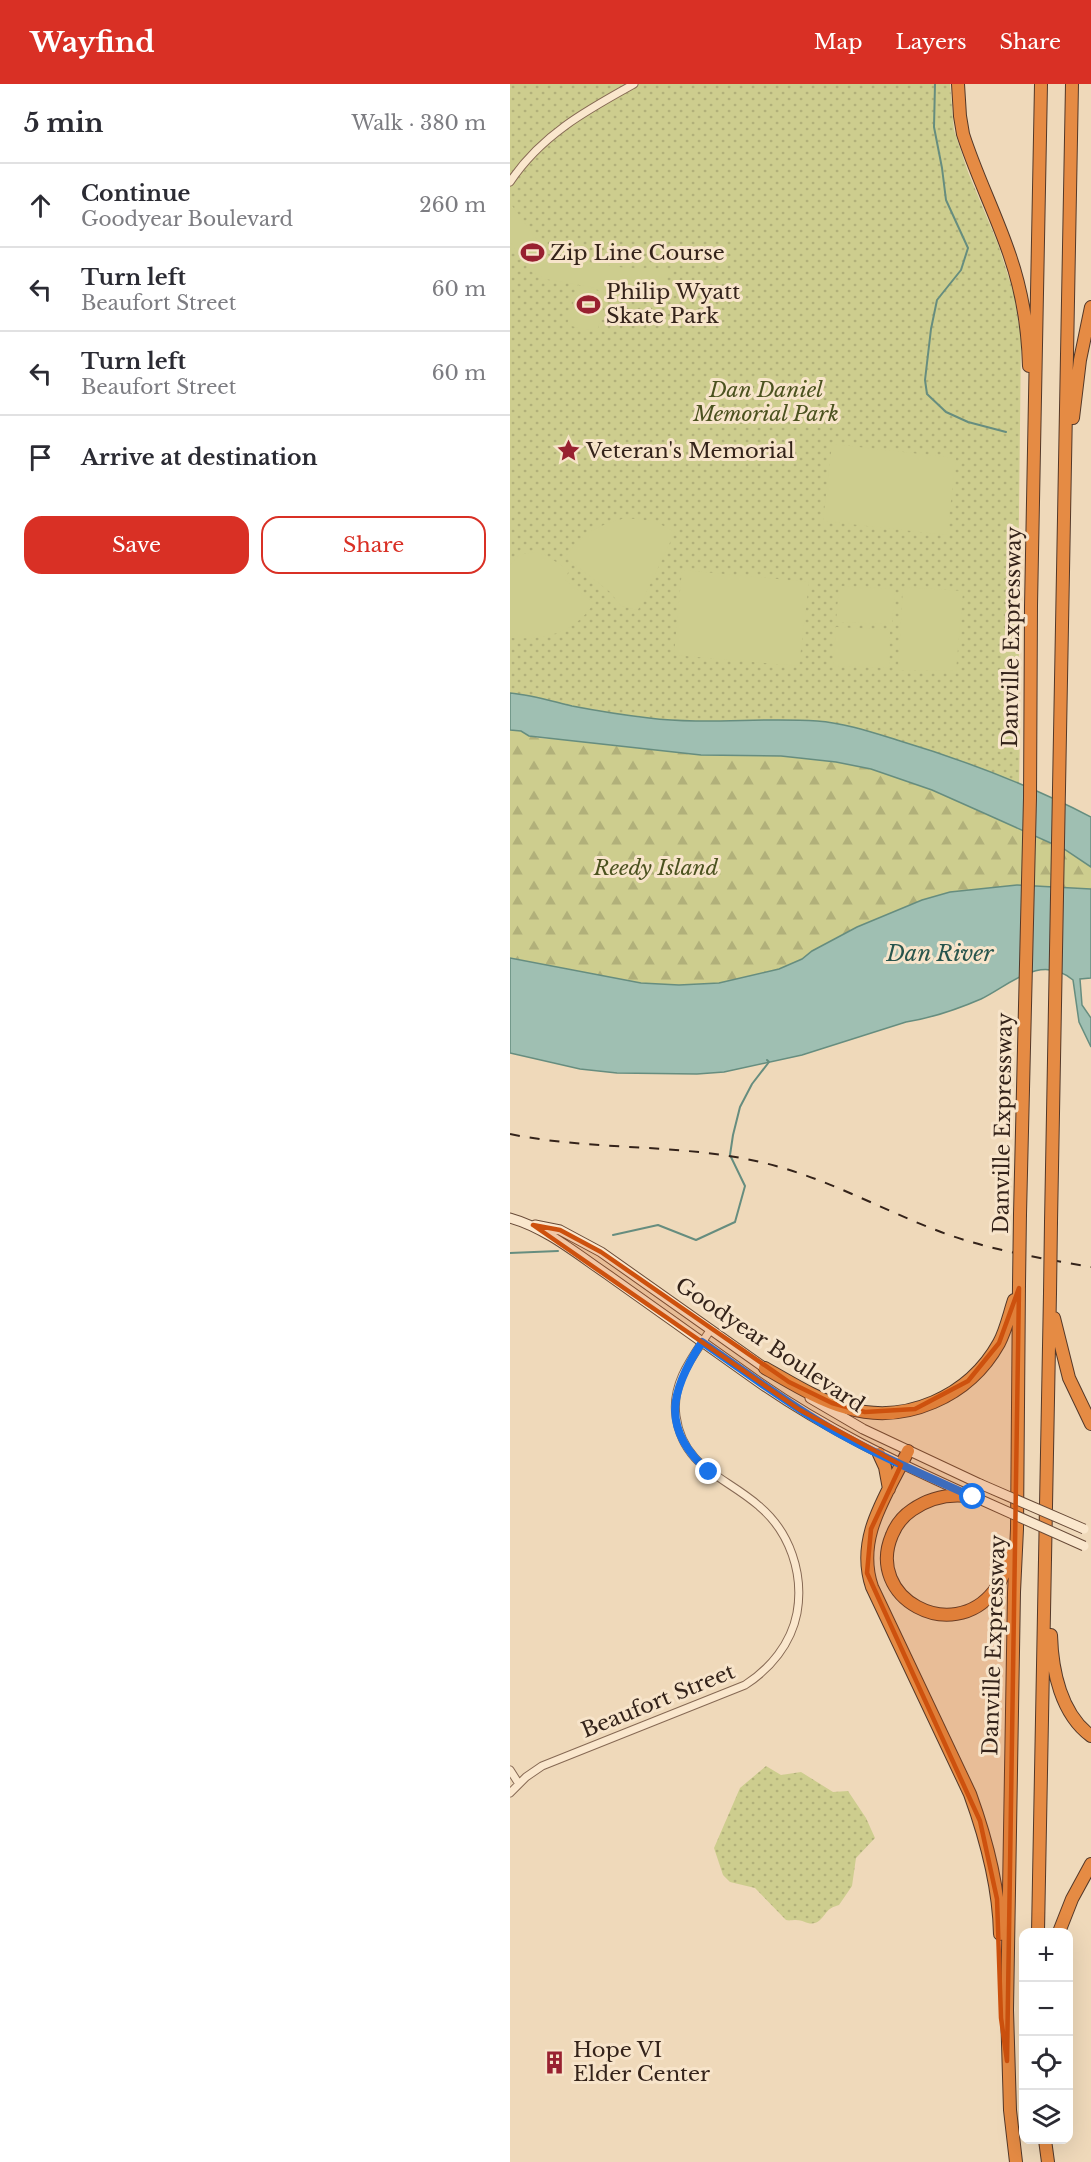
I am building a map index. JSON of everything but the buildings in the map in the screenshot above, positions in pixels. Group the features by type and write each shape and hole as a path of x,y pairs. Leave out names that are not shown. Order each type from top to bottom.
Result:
{"highway":[{"path":"958,84 963,134 1010,256 1023,304 1029,364 1030,476 1034,494"},
{"name":"Danville Expressway","path":"1016,2162 1007,2061 1007,1906 1016,1538 1041,84"},
{"path":"1038,1928 1072,84"},
{"path":"1064,553 1070,530 1074,402 1091,307"},
{"path":"765,1368 821,1398 847,1408 884,1413 927,1405 955,1391 984,1364 999,1343 1019,1286"},
{"path":"1050,1299 1069,1378 1091,1424"},
{"path":"908,1452 871,1529 867,1545 867,1573 959,1767 980,1821 993,1871 997,1899 1000,1928 1001,2018 1007,2061"},
{"path":"879,1454 885,1467 889,1489"},
{"path":"976,1498 953,1495 933,1499 918,1505 900,1521 890,1540 887,1559 891,1578 902,1596 919,1609 929,1613 948,1616 966,1613 985,1601 1000,1582 1016,1538"},
{"path":"1045,1594 1050,1602 1052,1648 1058,1684 1072,1717 1091,1736"},
{"path":"1061,1928 1072,1899 1091,1864"},
{"path":"1046,2144 1048,2162"}],"main road":[{"name":"Goodyear Boulevard","path":"510,1218 533,1226 578,1254 800,1410 901,1465 1088,1547"},
{"name":"Goodyear Boulevard","path":"533,1226 560,1230 601,1252 820,1405 908,1452 1088,1531"}],"street":[{"path":"510,182 537,149 558,129 634,84"},
{"name":"Beaufort Street","path":"510,1793 542,1766 745,1685 760,1675 775,1660 789,1635 798,1606 798,1583 794,1560 783,1534 758,1505 698,1462 684,1442 679,1428 675,1405 679,1384 684,1371 711,1329"},
{"path":"510,1770 519,1784"}],"highlighted area":[{"path":"533,1225 560,1230 601,1252 789,1382 832,1403 865,1412 915,1409 968,1381 999,1343 1019,1288 1007,2061 1001,2018 997,1899 980,1821 867,1573 871,1529 901,1465 800,1410"}],"green space":[{"name":"Dan Daniel Memorial Park","path":"510,84 950,84 954,130 968,172 998,244 1014,294 1021,338 1018,601 1019,790 668,723 510,703"},
{"name":"Zip Line Course","path":"510,203 551,259 627,268 669,269 663,291 608,290 545,279 532,272 510,242"},
{"name":"Philip Wyatt Skate Park","path":"578,285 607,293 597,332 567,325"},
{"path":"832,444 956,458 947,535 823,521"},
{"path":"625,518 654,521 675,532 638,610 621,606 610,592 565,557 591,531"},
{"path":"534,552 545,555 569,570 565,580 594,603 578,621 568,628 536,638 510,638 510,565 519,555"},
{"path":"682,570 809,582 799,666 674,655"},
{"path":"839,586 895,589 892,624 836,622"},
{"path":"903,587 963,591 956,671 898,670"},
{"path":"836,627 890,630 889,668 833,666"},
{"name":"Reedy Island","path":"510,730 521,731 538,738 606,743 701,755 781,756 836,762 871,769 932,790 1064,849 1091,867 1091,889 1017,885 950,892 922,900 857,927 812,951 802,959 779,969 719,983 679,985 641,983 510,958"},
{"path":"766,1766 781,1775 801,1772 833,1792 848,1791 866,1818 875,1838 856,1858 852,1886 839,1905 830,1909 814,1923 786,1920 755,1888 730,1882 723,1875 714,1848 740,1788"}],"water":[{"path":"510,693 591,710 649,718 691,721 817,721 877,734 996,774 1091,817 1091,867 1064,849 977,810 932,790 871,769 836,762 781,756 701,755 529,736 521,731 510,730"},
{"name":"Dan River","path":"1017,885 1091,889 1091,978 1080,979 1082,1005 1091,1018 1091,1047 1079,1022 1073,980 1061,972 1037,970 981,999 944,1013 906,1022 802,1055 724,1072 617,1073 580,1069 510,1053 510,958 641,983 679,985 719,983 779,969 802,959 812,951 857,927 922,900 950,892"}],"waterway":[{"path":"935,84 934,127 946,200 968,248 961,270 937,300 925,380 927,394 946,412 968,422 1006,432"},
{"path":"613,1235 658,1225 696,1240 735,1222 745,1186 730,1155 733,1135 740,1107 752,1084 769,1062 767,1060"},
{"path":"510,1253 558,1251"}],"railway":[{"path":"510,1134 543,1140 677,1150 743,1158 818,1180 920,1224 978,1244 1091,1267"}],"place":[{"name":"Zip Line Course","path":"532,253"},
{"name":"Philip Wyatt Skate Park","path":"588,304"},
{"name":"Veteran's Memorial","path":"568,451"},
{"name":"Hope VI Elder Center","path":"555,2062"}],"route":[{"path":"709,1472 698,1462 684,1442 675,1405 676,1393 684,1371 702,1342 830,1428 901,1465 973,1497"}]}
